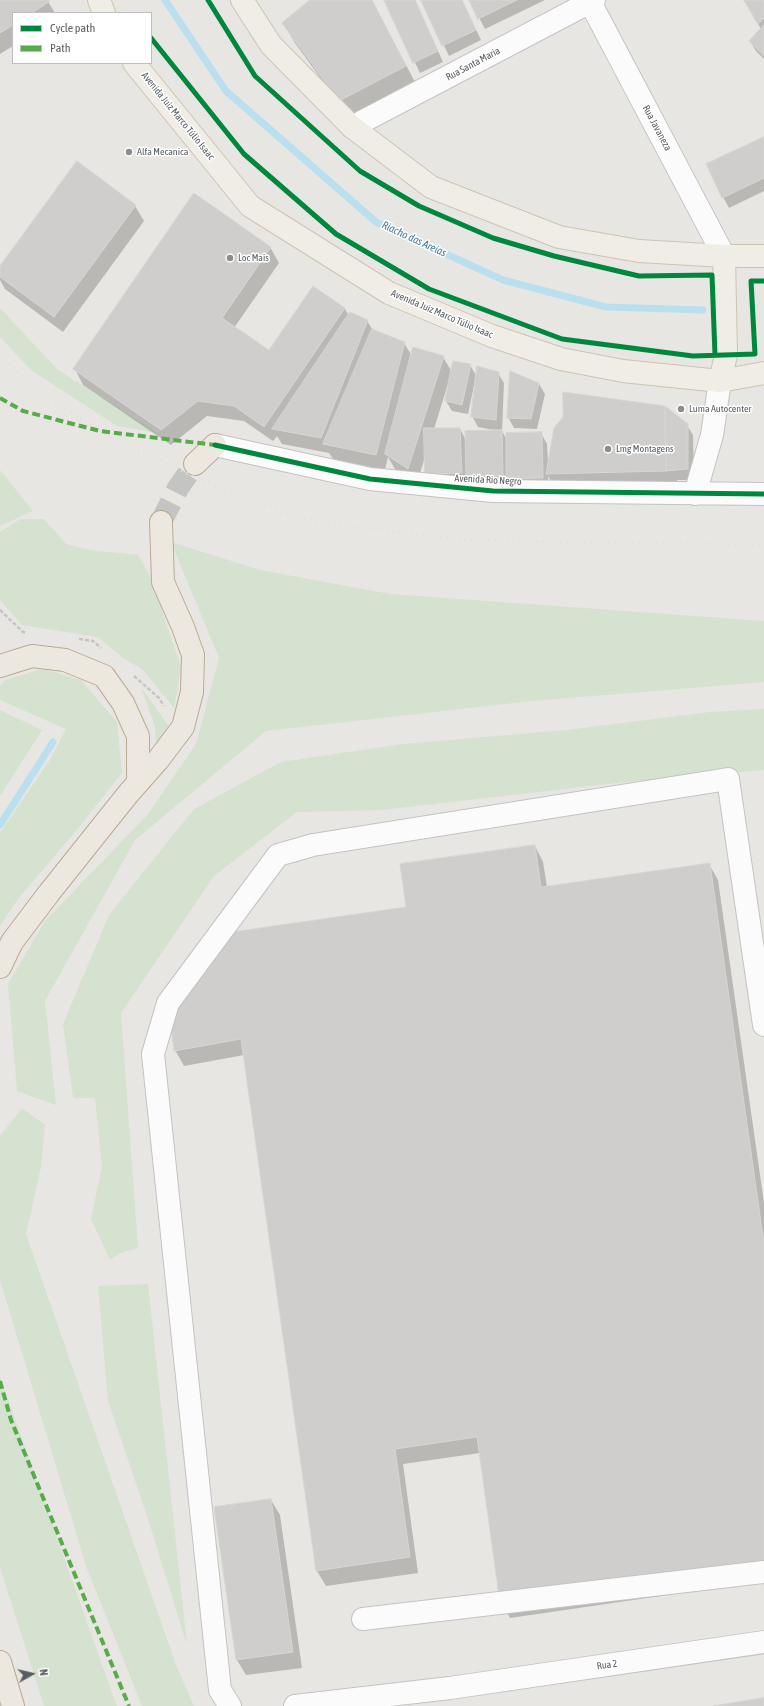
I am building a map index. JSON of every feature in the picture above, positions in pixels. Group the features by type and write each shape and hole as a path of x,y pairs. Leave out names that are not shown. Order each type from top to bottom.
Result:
{"highway":[{"path":"195,464 215,445"},
{"path":"0,967 12,942 183,727 192,692 193,655 183,627 163,582 161,522"},
{"path":"0,666 32,656 65,660 104,676 123,703 138,736 138,782"},
{"path":"0,1662 13,1706"}],"main road":[{"path":"98,0 104,12"},
{"path":"242,0 271,44 352,127 431,187 559,237 639,250 724,256 764,256"},
{"name":"Avenida Juiz Marco Túlio Isaac","path":"135,64 250,206 389,293 492,336 561,359 623,371 720,381 764,373"},
{"path":"720,381 726,355 724,256"}],"street":[{"name":"Rua Santa Maria","path":"352,127 591,1"},
{"name":"Rua Javaneza","path":"591,1 724,256"},
{"path":"695,494 712,435 720,381"},
{"name":"Avenida Rio Negro","path":"215,445 378,480 493,491 764,494"},
{"path":"230,1706 220,1690 153,1054 168,1002 278,855 313,845 728,780 764,1025"},
{"path":"363,1619 764,1572"},
{"name":"Rua 2","path":"295,1706 451,1697 764,1642"}],"green space":[{"path":"0,308 58,370 157,433 117,426 31,370 0,337"},
{"path":"0,470 33,511 0,526"},
{"path":"20,519 44,519 66,544 90,550 138,555 151,578 181,667 174,708 142,669 123,658 98,637 22,625 0,600 0,532"},
{"path":"171,542 260,570 390,594 764,621 764,682 532,701 266,731 135,840 45,1001 56,1105 17,1091 8,984 45,921 148,814 196,744 219,658"},
{"path":"43,669 81,680 117,722 122,773 76,831 18,899 0,926 0,833 51,758 66,729 0,700 0,686 5,680"},
{"path":"141,687 170,728 157,756 155,727"},
{"path":"764,709 764,770 626,782 381,810 297,812 214,876 121,1013 138,1248 120,1253 110,1260 91,1219 102,1167 95,1098 73,1098 63,1024 109,915 194,809 281,762 402,744 567,730 710,712"},
{"path":"0,710 42,730 0,796"},
{"path":"22,1108 45,1125 41,1167 26,1234 176,1665 194,1706 142,1706 86,1566 0,1280 0,1136"},
{"path":"148,1284 187,1645 147,1516 108,1401 98,1286"},
{"path":"0,1377 117,1706 44,1706 0,1567"}],"building":[{"path":"0,0 50,1 34,12 12,12 12,26 0,33"},
{"path":"310,0 372,0 406,66 339,101 282,23"},
{"path":"384,0 415,0 438,51 413,63"},
{"path":"421,0 462,0 476,30 442,46"},
{"path":"469,0 517,0 478,19"},
{"path":"744,0 764,0 764,18 758,24"},
{"path":"764,25 764,56 749,41"},
{"path":"764,137 764,178 722,198 706,164"},
{"path":"77,161 136,205 54,317 0,277 0,266"},
{"path":"194,193 271,247 222,318 269,350 313,286 345,308 264,427 234,406 198,401 161,430 73,369"},
{"path":"350,312 368,320 321,438 272,429"},
{"path":"372,329 405,342 376,455 323,444"},
{"path":"413,347 444,356 408,469 385,454"},
{"path":"453,361 471,364 462,405 445,401"},
{"path":"477,366 499,372 496,420 471,417"},
{"path":"510,371 539,383 531,419 507,418"},
{"name":"Lmg Montagens","path":"563,392 665,406 666,471 546,474 554,428 563,417"},
{"path":"665,406 688,424 688,469 666,471"},
{"path":"424,428 460,428 462,473 425,474"},
{"path":"502,430 503,476 466,476 465,431"},
{"path":"542,432 543,478 506,479 506,433"},
{"path":"535,845 541,887 710,863 764,1244 764,1565 500,1603 477,1437 395,1449 410,1557 316,1571 241,1039 174,1051 170,1019 225,933 406,907 400,864"},
{"path":"271,1499 293,1652 236,1660 214,1507"},
{"path":"764,1698 764,1706 713,1706"}],"waterway":[{"name":"Riacho das Areias","path":"165,0 226,91 376,222 503,280 606,307 703,310"},
{"path":"0,825 53,742"}],"tunnel":[{"path":"161,522 178,488 195,464"}],"railway":[{"path":"0,356 44,395 110,437 212,485 302,519 459,540 764,545"}],"marked path":[{"path":"0,398 23,411 100,431 215,445"},
{"path":"0,1381 11,1420 129,1706"}],"cycle path":[{"path":"208,0 255,76 360,171 419,206 493,238 554,256 639,276 712,275 715,355"},
{"path":"152,39 244,154 336,234 429,289 562,339 693,356 755,354 751,281 764,281"},
{"path":"215,445 370,479 493,491 764,494"}],"place":[{"name":"Alfa Mecanica","path":"129,152"},
{"name":"Loc Mais","path":"230,258"},
{"name":"Luma Autocenter","path":"681,409"},
{"name":"Lmg Montagens","path":"608,449"}]}
